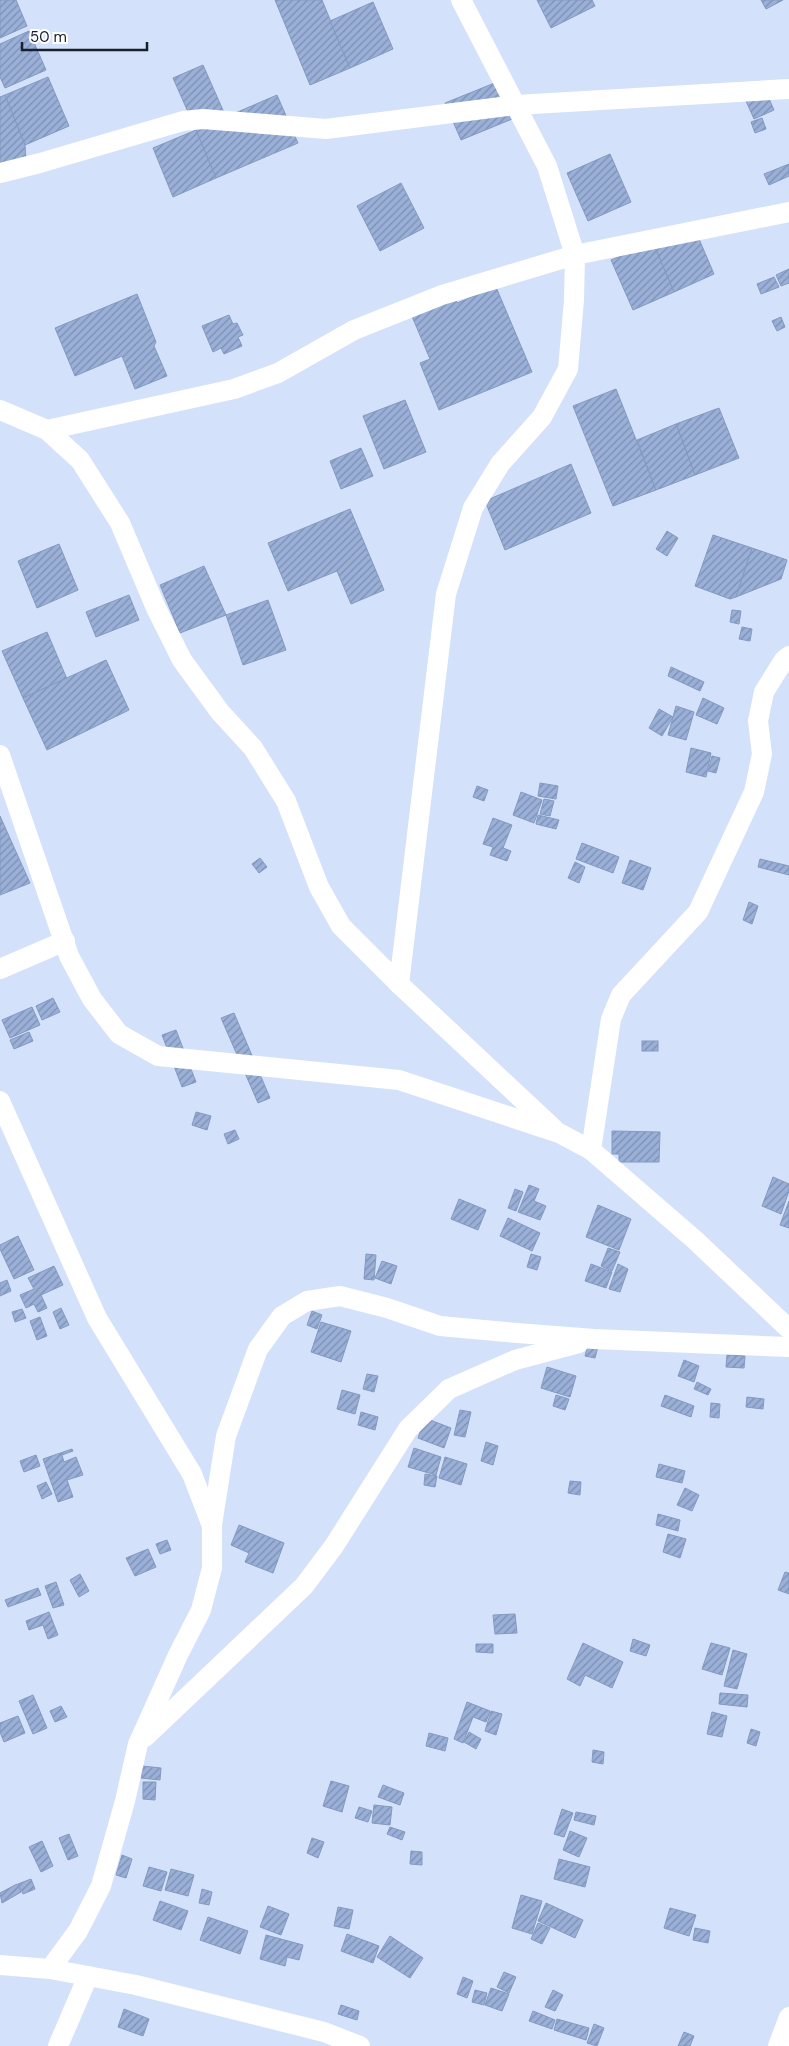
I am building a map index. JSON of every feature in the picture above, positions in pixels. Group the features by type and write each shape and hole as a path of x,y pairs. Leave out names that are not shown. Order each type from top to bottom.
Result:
{"street":[{"path":"399,984 446,594 473,508 500,464 542,417 568,369 574,300 576,255 547,166 462,0"},
{"path":"0,173 183,121 203,119 326,129 516,105 789,89"},
{"path":"47,430 234,390 278,373 354,330 442,295 576,255 789,212"},
{"path":"0,410 47,430 80,460 120,523 156,608 182,660 220,712 252,748 286,801 319,886 341,926 399,984 559,1134"},
{"path":"591,1150 611,1020 621,995 698,912 754,792 762,754 758,721 764,692 784,660 789,656"},
{"path":"0,755 8,802 69,956 92,999 119,1034 158,1056 399,1080 559,1134 591,1150 695,1240 789,1329"},
{"path":"0,969 64,941"},
{"path":"0,1101 97,1318 192,1474 212,1526"},
{"path":"50,1969 78,1931 101,1886 138,1744 178,1655 201,1610 212,1568 212,1526 226,1436 258,1349 282,1316 307,1301 340,1296 387,1308 440,1326 594,1339 789,1346"},
{"path":"138,1744 304,1586 334,1546 408,1429 448,1389 515,1360 594,1339"},
{"path":"0,1965 50,1969 136,1985 324,2032 360,2046"},
{"path":"58,2046 88,1976"},
{"path":"778,2046 789,2017"}],"building":[{"path":"0,0 16,0 27,26 0,38"},
{"path":"275,0 322,0 350,68 310,85"},
{"path":"537,0 592,0 595,6 551,28"},
{"path":"761,0 783,0 766,9"},
{"path":"373,2 393,49 350,68 330,21"},
{"path":"29,31 46,70 5,88 0,77 0,44"},
{"path":"203,65 226,117 196,130 173,78"},
{"path":"48,77 69,126 25,145 5,95"},
{"path":"502,80 517,117 461,140 445,103"},
{"path":"766,92 774,110 754,119 746,101"},
{"path":"5,95 25,145 26,160 0,170 0,97"},
{"path":"277,95 298,143 216,178 196,130"},
{"path":"762,118 766,129 755,133 751,122"},
{"path":"196,130 216,178 173,197 153,148"},
{"path":"610,154 631,202 588,221 567,173"},
{"path":"789,164 789,176 769,185 764,174"},
{"path":"401,183 424,228 380,251 357,206"},
{"path":"693,225 714,274 674,292 653,243"},
{"path":"653,243 674,292 633,310 611,260"},
{"path":"789,269 789,283 781,286 776,275"},
{"path":"774,277 779,287 761,294 757,284"},
{"path":"496,287 532,372 439,410 420,363 430,359 411,314 454,296 457,303"},
{"path":"137,294 156,342 154,346 167,376 135,389 122,356 75,376 55,328"},
{"path":"229,315 233,324 237,323 243,335 238,337 242,346 224,354 221,348 213,352 202,326"},
{"path":"781,317 785,327 777,331 772,321"},
{"path":"616,389 656,490 613,506 573,406"},
{"path":"405,400 426,452 384,469 363,416"},
{"path":"719,408 739,458 695,475 676,424"},
{"path":"676,424 695,475 656,490 637,440"},
{"path":"361,448 373,476 341,489 330,461"},
{"path":"571,464 591,513 505,550 485,501"},
{"path":"350,509 384,590 351,604 337,571 288,591 268,543"},
{"path":"667,531 678,538 667,556 656,549"},
{"path":"713,535 752,548 736,597 730,599 695,586"},
{"path":"59,544 78,590 37,608 18,561"},
{"path":"752,548 787,560 781,579 736,597"},
{"path":"204,566 226,615 180,633 160,585"},
{"path":"129,595 139,620 96,637 86,612"},
{"path":"268,600 286,650 243,665 226,615"},
{"path":"732,610 741,611 739,624 730,622"},
{"path":"742,627 752,629 750,641 739,639"},
{"path":"47,632 67,679 23,698 2,651"},
{"path":"106,660 129,710 47,750 23,698"},
{"path":"671,667 704,682 700,691 668,676"},
{"path":"703,698 724,708 717,724 696,715"},
{"path":"676,706 694,712 686,740 668,735"},
{"path":"659,709 673,717 662,736 649,728"},
{"path":"691,748 711,753 706,777 686,772"},
{"path":"712,756 720,758 716,773 708,771"},
{"path":"540,783 558,786 556,799 538,796"},
{"path":"477,786 488,790 484,801 473,797"},
{"path":"521,792 542,800 534,823 513,815"},
{"path":"544,799 554,801 550,816 540,814"},
{"path":"538,815 559,820 556,829 536,824"},
{"path":"0,816 30,883 0,895"},
{"path":"493,818 512,825 503,848 511,851 507,861 490,855 493,847 483,844"},
{"path":"582,843 619,857 613,873 576,859"},
{"path":"260,858 267,867 259,873 252,864"},
{"path":"760,859 789,866 789,875 758,867"},
{"path":"630,860 651,868 643,890 622,883"},
{"path":"575,862 585,867 579,883 568,878"},
{"path":"749,902 758,906 752,924 743,920"},
{"path":"53,998 60,1012 42,1020 36,1006"},
{"path":"32,1007 40,1025 10,1038 2,1020"},
{"path":"234,1013 270,1098 258,1103 221,1018"},
{"path":"176,1030 196,1082 182,1087 162,1035"},
{"path":"29,1032 33,1041 14,1049 10,1040"},
{"path":"642,1041 658,1041 658,1051 642,1051"},
{"path":"196,1112 211,1116 207,1130 192,1125"},
{"path":"235,1130 239,1139 228,1144 224,1134"},
{"path":"612,1131 660,1132 659,1162 619,1162 619,1154 612,1154"},
{"path":"773,1177 789,1184 789,1191 781,1214 762,1206"},
{"path":"529,1185 539,1189 534,1201 546,1206 540,1220 518,1212"},
{"path":"515,1189 523,1192 516,1211 508,1208"},
{"path":"459,1199 486,1210 478,1230 451,1219"},
{"path":"789,1201 789,1228 780,1225"},
{"path":"598,1205 631,1219 619,1250 586,1237"},
{"path":"508,1218 540,1233 532,1251 500,1236"},
{"path":"18,1236 34,1270 14,1279 0,1249 0,1245"},
{"path":"608,1248 620,1252 612,1271 601,1266"},
{"path":"366,1254 376,1255 374,1280 364,1279"},
{"path":"531,1254 541,1257 537,1270 527,1267"},
{"path":"382,1261 397,1266 391,1284 375,1278"},
{"path":"591,1264 612,1272 606,1288 585,1281"},
{"path":"618,1264 628,1269 620,1292 609,1289"},
{"path":"54,1266 63,1285 41,1295 47,1308 38,1312 34,1304 26,1308 20,1295 34,1289 28,1278"},
{"path":"7,1280 11,1291 0,1296 0,1283"},
{"path":"61,1308 69,1325 60,1329 53,1312"},
{"path":"22,1309 26,1318 15,1322 12,1312"},
{"path":"312,1311 322,1315 317,1329 307,1325"},
{"path":"40,1317 47,1336 37,1340 30,1321"},
{"path":"321,1322 351,1331 341,1362 311,1352"},
{"path":"590,1337 600,1339 595,1358 585,1356"},
{"path":"727,1355 745,1356 744,1368 726,1367"},
{"path":"684,1360 699,1366 694,1382 678,1376"},
{"path":"547,1367 576,1376 570,1397 541,1388"},
{"path":"367,1374 378,1376 374,1392 363,1389"},
{"path":"697,1382 711,1389 708,1395 694,1389"},
{"path":"342,1390 360,1395 355,1414 337,1409"},
{"path":"556,1395 569,1399 565,1410 553,1406"},
{"path":"665,1395 694,1406 691,1417 661,1406"},
{"path":"747,1397 764,1399 763,1409 746,1407"},
{"path":"711,1403 720,1404 719,1418 710,1417"},
{"path":"460,1410 471,1412 465,1437 454,1435"},
{"path":"361,1412 378,1417 375,1430 358,1425"},
{"path":"425,1418 451,1428 444,1448 418,1438"},
{"path":"486,1442 498,1446 493,1465 481,1461"},
{"path":"414,1448 441,1457 436,1475 408,1467"},
{"path":"72,1449 73,1451 62,1455 64,1462 76,1457 83,1475 67,1480 73,1497 58,1502 43,1459"},
{"path":"36,1455 40,1466 24,1472 20,1461"},
{"path":"445,1457 467,1464 461,1485 439,1478"},
{"path":"659,1464 685,1471 682,1483 656,1477"},
{"path":"425,1474 437,1476 435,1487 424,1485"},
{"path":"570,1481 581,1482 580,1495 568,1493"},
{"path":"46,1482 52,1494 42,1499 37,1486"},
{"path":"685,1488 699,1495 692,1511 677,1505"},
{"path":"658,1514 680,1520 678,1531 656,1525"},
{"path":"239,1525 284,1543 273,1573 245,1562 249,1553 231,1545"},
{"path":"668,1534 686,1539 680,1558 663,1552"},
{"path":"167,1540 171,1550 160,1554 156,1544"},
{"path":"148,1549 156,1567 135,1576 126,1558"},
{"path":"785,1572 789,1573 789,1594 778,1590"},
{"path":"80,1574 89,1591 79,1597 70,1580"},
{"path":"56,1582 64,1605 53,1608 45,1586"},
{"path":"38,1588 41,1595 8,1607 5,1600"},
{"path":"49,1612 58,1635 48,1639 43,1625 29,1630 26,1621"},
{"path":"515,1614 517,1633 495,1634 493,1615"},
{"path":"633,1639 650,1645 646,1656 630,1651"},
{"path":"583,1643 623,1662 612,1688 585,1675 580,1686 567,1679"},
{"path":"711,1643 730,1648 722,1675 702,1669"},
{"path":"476,1644 493,1644 493,1653 476,1652"},
{"path":"733,1650 747,1654 737,1689 724,1686"},
{"path":"720,1693 748,1695 747,1707 719,1704"},
{"path":"33,1695 47,1728 33,1734 19,1701"},
{"path":"467,1702 490,1711 486,1722 473,1717 463,1743 454,1739"},
{"path":"61,1706 67,1717 55,1722 50,1711"},
{"path":"491,1711 502,1714 496,1735 485,1731"},
{"path":"712,1712 727,1716 722,1737 707,1734"},
{"path":"18,1716 25,1733 4,1742 0,1732 0,1723"},
{"path":"751,1729 760,1732 756,1746 747,1743"},
{"path":"469,1732 481,1739 476,1749 464,1742"},
{"path":"429,1733 448,1738 445,1751 426,1746"},
{"path":"593,1750 604,1752 603,1764 592,1762"},
{"path":"142,1766 161,1768 160,1780 141,1778"},
{"path":"331,1781 349,1786 342,1812 323,1806"},
{"path":"143,1782 156,1782 155,1800 143,1799"},
{"path":"383,1785 404,1793 400,1805 378,1797"},
{"path":"374,1805 392,1807 390,1825 372,1823"},
{"path":"359,1807 372,1811 368,1822 355,1818"},
{"path":"562,1809 573,1813 564,1837 554,1834"},
{"path":"576,1812 596,1816 594,1825 574,1820"},
{"path":"390,1827 405,1832 402,1840 387,1834"},
{"path":"570,1831 587,1838 579,1857 563,1850"},
{"path":"69,1834 78,1856 68,1860 59,1838"},
{"path":"312,1838 324,1842 318,1858 307,1853"},
{"path":"42,1841 53,1866 41,1872 29,1847"},
{"path":"411,1851 422,1852 422,1865 410,1864"},
{"path":"122,1855 132,1859 126,1878 116,1875"},
{"path":"559,1859 590,1867 585,1887 554,1879"},
{"path":"149,1867 167,1872 161,1891 143,1886"},
{"path":"171,1869 194,1875 188,1896 165,1890"},
{"path":"31,1879 35,1889 23,1894 18,1884"},
{"path":"17,1884 21,1892 2,1903 0,1893"},
{"path":"202,1889 212,1892 209,1905 199,1903"},
{"path":"521,1895 542,1901 532,1934 512,1928"},
{"path":"160,1901 188,1911 181,1930 153,1920"},
{"path":"546,1903 583,1920 575,1938 538,1921"},
{"path":"268,1906 289,1914 281,1935 260,1927"},
{"path":"338,1907 353,1910 349,1929 334,1926"},
{"path":"670,1908 696,1915 689,1936 664,1928"},
{"path":"208,1917 248,1931 240,1954 200,1940"},
{"path":"538,1923 550,1928 542,1944 531,1939"},
{"path":"695,1928 710,1931 708,1943 693,1940"},
{"path":"347,1934 379,1946 373,1963 341,1951"},
{"path":"266,1935 303,1945 299,1960 287,1957 285,1966 260,1959"},
{"path":"390,1936 423,1958 410,1978 377,1957"},
{"path":"504,1972 516,1977 509,1993 497,1987"},
{"path":"463,1977 473,1981 467,1998 457,1994"},
{"path":"491,1988 509,1994 502,2011 485,2005"},
{"path":"475,1990 487,1993 484,2005 472,2002"},
{"path":"553,1990 563,1995 555,2011 545,2007"},
{"path":"341,2005 359,2011 357,2020 338,2014"},
{"path":"124,2009 149,2019 143,2036 118,2027"},
{"path":"533,2011 555,2020 552,2029 529,2021"},
{"path":"557,2019 589,2028 586,2040 554,2030"},
{"path":"594,2024 604,2028 597,2046 587,2043"},
{"path":"684,2032 694,2036 690,2046 678,2046"}]}
